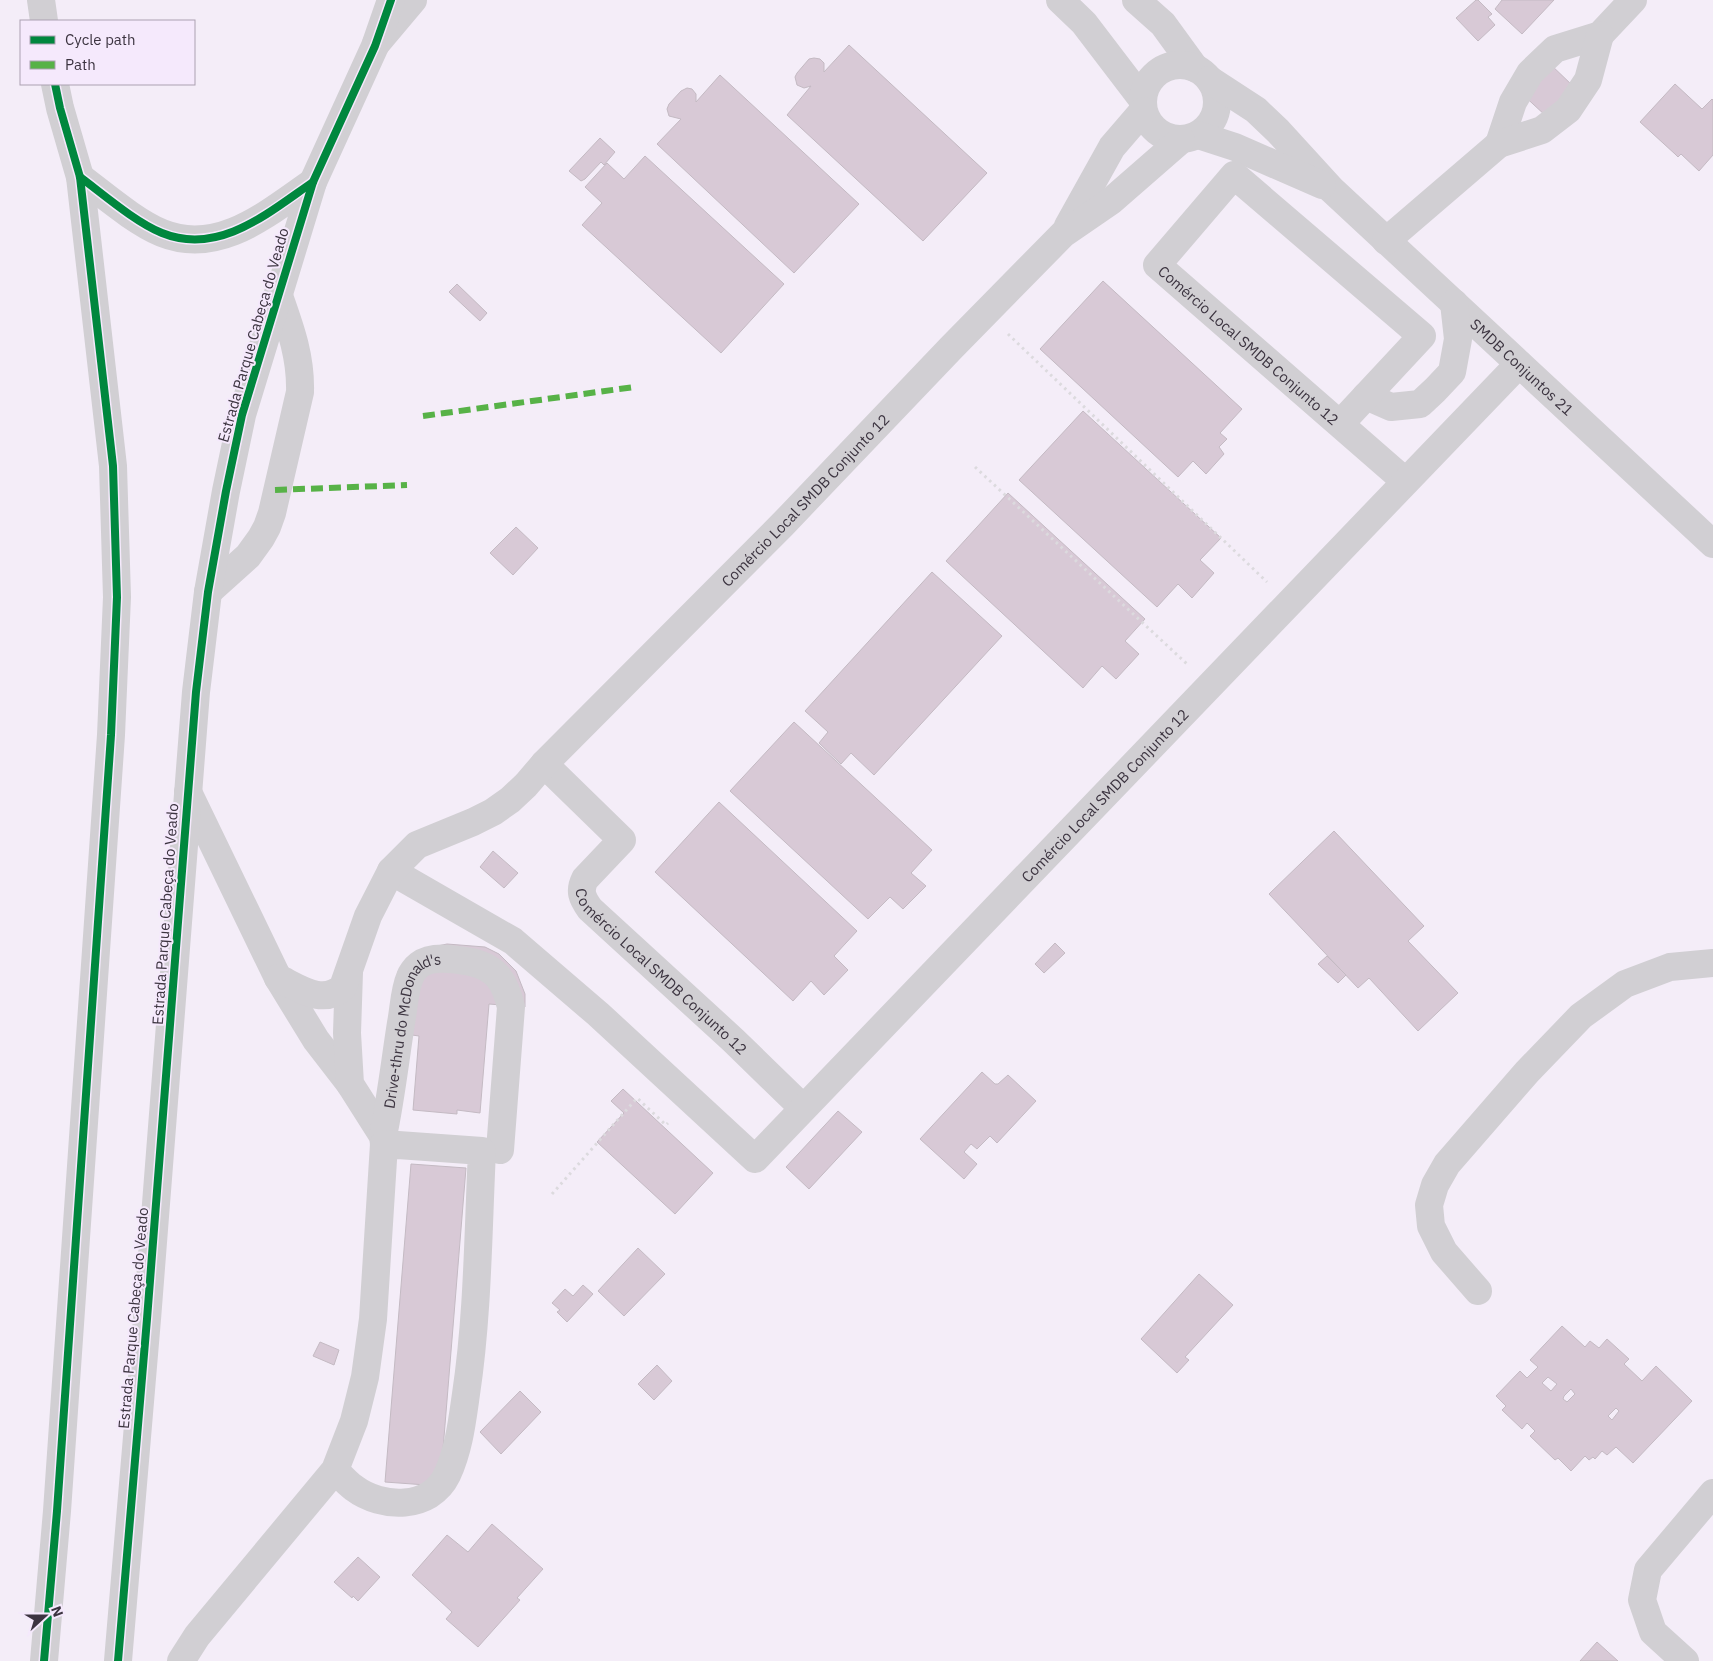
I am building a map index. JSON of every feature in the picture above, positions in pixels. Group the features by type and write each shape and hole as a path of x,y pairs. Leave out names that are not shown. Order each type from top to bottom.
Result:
{"main road":[{"path":"41,0 44,20"},
{"path":"375,46 391,0"},
{"path":"375,46 413,0"},
{"path":"1060,0 1084,23 1143,105"},
{"name":"SMDB Conjuntos 21","path":"1136,0 1163,24 1202,74 1256,110 1331,189 1712,542"},
{"path":"1499,144 1513,102 1530,73 1555,49 1600,34 1633,0"},
{"path":"1386,241 1499,144 1542,130 1568,110 1588,80 1600,34"},
{"name":"Estrada Parque Cabeça do Veado","path":"118,1661 196,692 208,592 226,490 242,415 278,294 313,182 375,46"},
{"path":"1184,65 1202,74 1214,89 1217,106 1211,123 1189,137 1162,135 1147,121 1143,105 1145,88 1152,77 1161,70 1172,66 1184,65"},
{"path":"44,1661 57,1511 111,735 117,597 114,466 80,177 55,85"},
{"name":"Comércio Local SMDB Conjunto 12","path":"1063,234 1112,147 1143,105"},
{"name":"Comércio Local SMDB Conjunto 12","path":"278,978 313,995 326,996 336,993 344,987 368,916 391,871 416,845 473,822 493,812 510,800 783,524 1063,234 1111,201 1189,137"},
{"name":"SMDB Conjuntos 21","path":"1189,137 1235,147 1331,189"},
{"name":"Comércio Local SMDB Conjunto 12","path":"1366,396 1422,336 1234,175 1158,265 1405,481"},
{"path":"80,177 129,214 162,233 193,241 227,235 259,219 313,182"},
{"path":"208,592 248,556 261,538 274,504 300,392 301,373 293,338 278,294"},
{"path":"1340,424 1366,396 1391,408 1420,404 1452,372 1458,339 1454,303"},
{"name":"Comércio Local SMDB Conjunto 12","path":"391,871 513,941 598,1014 755,1159 1519,364"},
{"name":"Comércio Local SMDB Conjunto 12","path":"544,764 622,840 585,878 581,893 590,909 733,1040 803,1108"},
{"path":"188,792 278,978 316,1040 350,1084 384,1140 482,1151 472,1352 460,1440 446,1477 431,1495 414,1502 396,1503 377,1500 355,1489 335,1470"},
{"name":"Drive-thru do McDonald's","path":"181,1661 197,1636 335,1470 354,1421 365,1377 373,1319 384,1140 395,1059 410,976 418,965 430,959 461,960 490,969 501,980 508,994 511,1007 500,1150"},
{"path":"1478,1291 1444,1252 1431,1226 1429,1204 1435,1185 1447,1164 1527,1072 1582,1016 1625,984 1670,966 1713,963"},
{"path":"350,966 347,1032 350,1084"},
{"path":"1685,1661 1653,1632 1642,1600 1648,1570 1713,1493"}],"path":[{"path":"986,312 1289,602"},
{"path":"975,467 1210,685"},
{"path":"552,1194 637,1098"}],"building":[{"path":"1476,0 1492,14 1488,17 1495,25 1478,41 1456,18"},
{"path":"1502,0 1554,0 1522,34 1495,9"},
{"path":"849,45 987,173 923,241 787,115 811,86 804,88 797,85 795,77 809,59 820,59 824,63 824,72"},
{"path":"1548,62 1573,86 1546,116 1520,92"},
{"path":"720,75 859,204 794,273 657,144 681,119 669,116 667,109 669,104 681,91 687,88 692,89 696,94 696,102"},
{"path":"1675,84 1702,109 1713,100 1713,155 1699,171 1681,154 1678,157 1640,122"},
{"path":"600,138 615,152 604,165 601,162 581,181 569,171"},
{"path":"645,156 784,284 721,353 582,225 602,203 585,187 607,163 624,179"},
{"path":"1103,281 1242,409 1220,433 1227,439 1219,447 1224,454 1206,474 1193,461 1178,477 1040,349"},
{"path":"457,284 487,313 480,321 449,292"},
{"path":"1083,411 1221,538 1200,560 1214,573 1192,598 1178,584 1157,607 1019,480"},
{"path":"1008,493 1145,619 1125,641 1139,654 1116,679 1102,666 1083,688 946,561"},
{"path":"516,527 538,548 513,575 490,553"},
{"path":"932,572 1002,636 874,775 851,753 841,764 819,743 828,732 805,711"},
{"path":"794,722 932,850 911,873 926,886 903,909 890,897 868,919 730,791"},
{"path":"719,802 857,931 834,956 848,970 824,995 811,981 793,1001 655,872"},
{"path":"1334,831 1424,926 1408,941 1458,993 1418,1031 1369,978 1358,988 1269,894"},
{"path":"493,851 518,873 504,888 480,867"},
{"path":"1055,943 1065,953 1044,973 1035,964"},
{"path":"447,944 485,947 499,954 516,971 525,994 525,1007 489,1004 480,1113 457,1110 457,1114 413,1110 419,1036 398,1033 433,947"},
{"path":"1327,956 1346,975 1338,983 1318,964"},
{"path":"982,1072 995,1084 998,1084 1008,1075 1036,1101 997,1143 990,1136 977,1149 971,1144 964,1152 977,1164 964,1179 920,1139"},
{"path":"623,1089 713,1173 675,1214 597,1142 624,1113 611,1101"},
{"path":"838,1111 862,1132 809,1189 786,1167"},
{"path":"411,1164 466,1168 440,1486 385,1482"},
{"path":"638,1248 665,1274 624,1316 598,1291"},
{"path":"1199,1274 1233,1305 1185,1357 1189,1360 1177,1373 1141,1339"},
{"path":"583,1285 593,1294 567,1322 557,1312 560,1310 552,1303 565,1289 573,1296"},
{"path":"1562,1326 1585,1347 1590,1341 1599,1348 1607,1339 1629,1359 1624,1364 1642,1381 1656,1366 1692,1401 1633,1463 1616,1447 1607,1455 1602,1451 1595,1459 1593,1457 1589,1460 1585,1456 1571,1471 1558,1458 1555,1460 1530,1436 1535,1431 1527,1423 1522,1429 1502,1410 1506,1406 1496,1396 1520,1371 1527,1378 1538,1367 1530,1360","holes":["1548,1377 1557,1384 1551,1391 1542,1383","1571,1389 1575,1394 1567,1402 1563,1399","1616,1408 1619,1411 1612,1420 1608,1416"]},
{"path":"320,1342 339,1350 334,1365 313,1356"},
{"path":"657,1365 672,1381 654,1400 638,1384"},
{"path":"520,1391 541,1412 501,1454 480,1432"},
{"path":"492,1524 543,1569 517,1598 520,1600 478,1647 446,1619 452,1612 412,1575 447,1535 468,1552"},
{"path":"358,1557 380,1577 358,1601 334,1582"},
{"path":"1597,1642 1618,1661 1580,1661"}],"marked path":[{"path":"423,416 634,387"},
{"path":"275,490 407,485"}],"cycle path":[{"path":"118,1661 196,692 208,592 242,415 313,182 375,46 391,0"},
{"path":"44,1661 57,1511 111,735 117,597 113,466 80,177 55,85"},
{"path":"80,177 141,222 162,233 183,239 203,239 223,235 242,228 313,182"}]}
